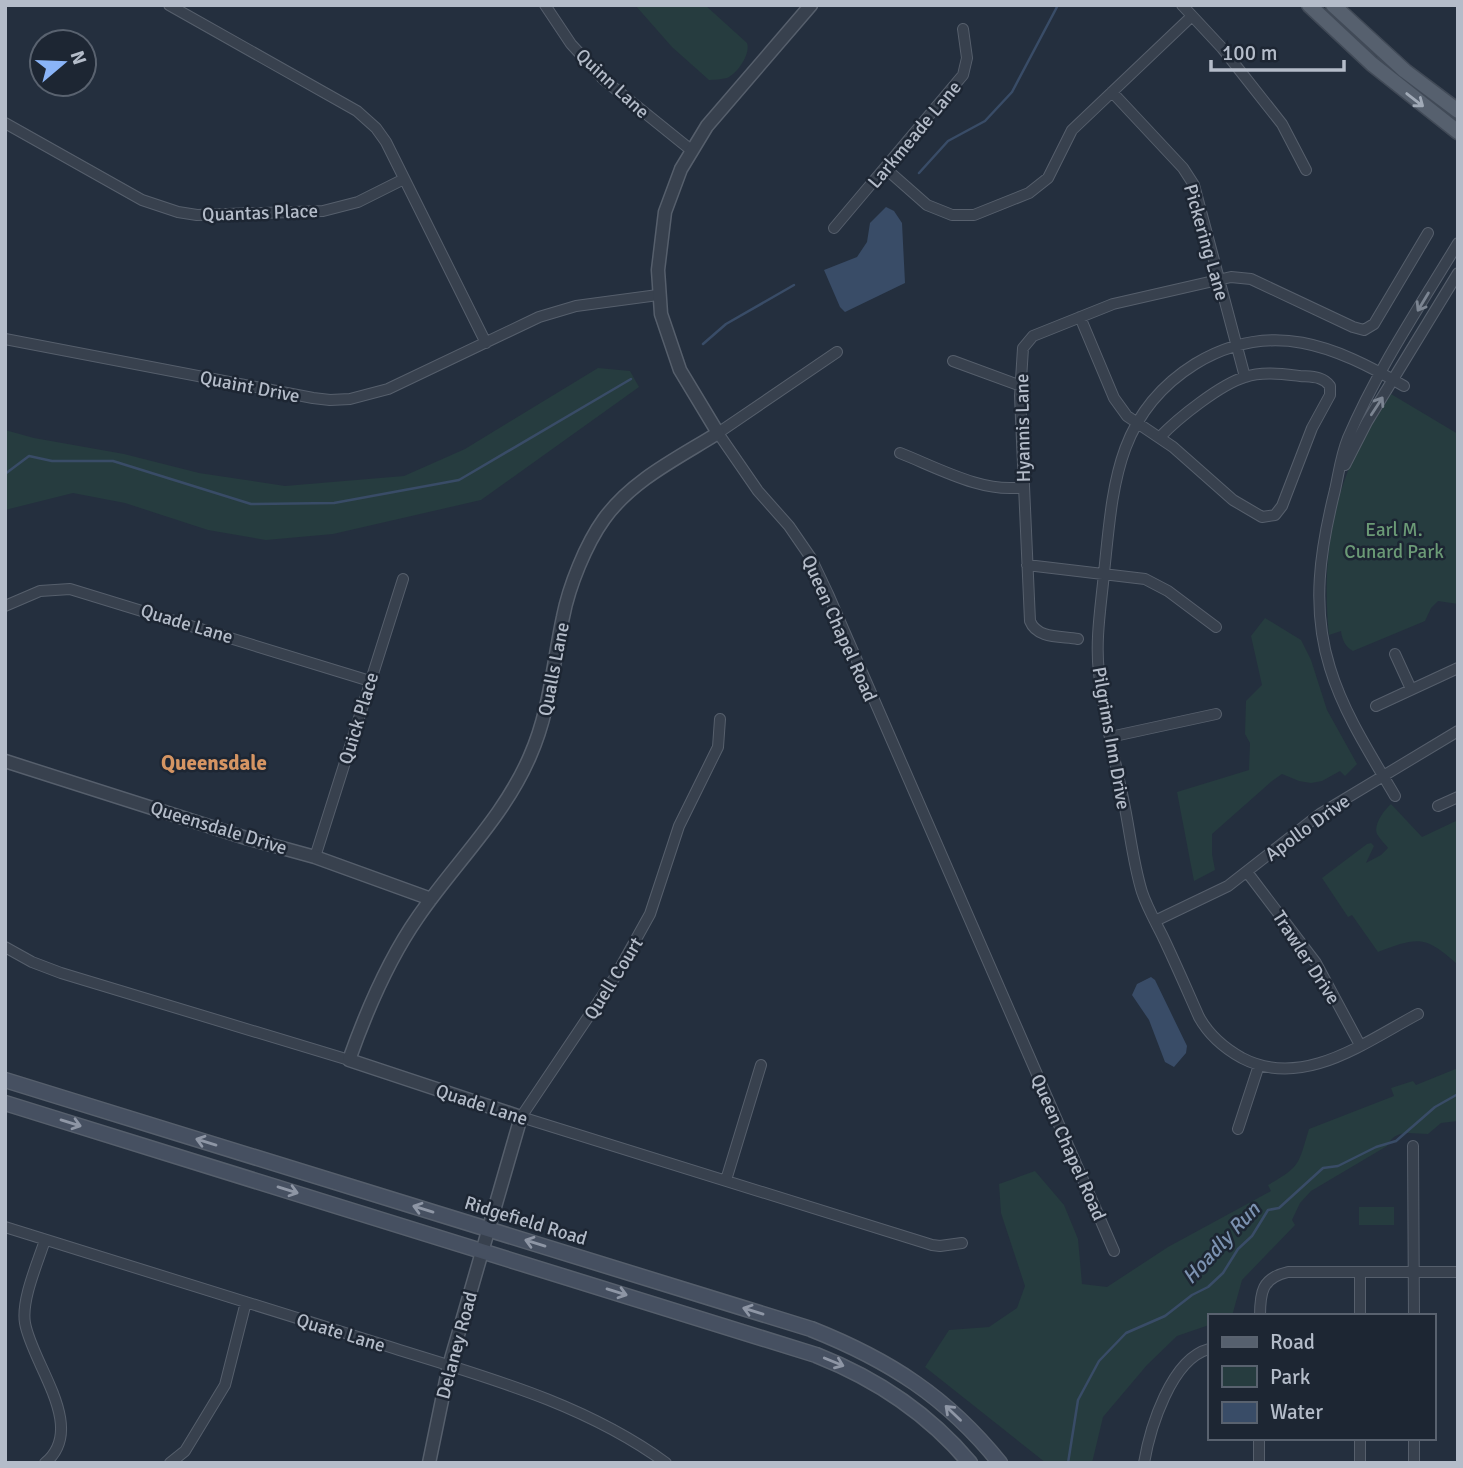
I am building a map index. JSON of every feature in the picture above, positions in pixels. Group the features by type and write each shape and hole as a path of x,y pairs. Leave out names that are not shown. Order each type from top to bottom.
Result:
{"main road":[{"path":"1309,5 1371,64 1458,132"},
{"path":"1333,5 1405,71 1458,111"},
{"name":"Ridgefield Road","path":"5,1080 796,1325 851,1345 887,1363 943,1403 1000,1463"},
{"path":"5,1103 841,1364 915,1409 951,1441 970,1463"}],"street":[{"path":"169,5 356,111 376,128 386,142 486,343"},
{"name":"Quinn Lane","path":"545,5 571,44 603,79 691,150"},
{"name":"Queen Chapel Road","path":"811,5 707,127 691,150 672,190 665,212 658,270 658,295 666,334 680,370 718,433 758,491 789,526 811,558 1114,1251"},
{"path":"1182,5 1222,48 1282,124 1306,170"},
{"path":"885,169 934,209 952,215 974,215 1029,193 1043,184 1052,172 1072,130 1192,16"},
{"name":"Larkmeade Lane","path":"834,228 963,75 967,58 963,29"},
{"name":"Pickering Lane","path":"1112,92 1189,176 1245,377"},
{"name":"Quantas Place","path":"5,123 142,200 178,212 197,215 323,211 358,202 404,179"},
{"name":"Hyannis Lane","path":"1078,639 1042,634 1030,621 1020,386 1022,356 1028,341 1033,336 1113,304 1231,277 1251,279 1364,330 1374,324 1428,233"},
{"path":"1395,796 1342,701 1330,669 1318,596 1321,557 1348,438 1381,373 1458,243"},
{"path":"1335,488 1356,442 1458,273"},
{"name":"Quaint Drive","path":"5,339 330,400 388,390 539,317 559,310 658,295"},
{"path":"1080,317 1120,408 1136,423 1160,437 1247,510 1262,517 1275,515 1282,506 1312,428 1330,395 1330,386 1322,378 1255,374 1233,382 1181,417 1160,437"},
{"name":"Pilgrims Inn Drive","path":"1404,386 1351,357 1318,345 1279,341 1237,346 1204,359 1182,372 1156,396 1136,423 1120,459 1115,477 1098,648 1099,673 1110,737 1141,887 1203,1025 1229,1050 1259,1065 1282,1070 1302,1069 1360,1045 1418,1014"},
{"name":"Qualls Lane","path":"349,1060 390,965 418,917 486,830 513,789 531,754 548,699 566,604 600,525 612,509 646,477 718,433 837,352"},
{"path":"953,361 1020,386"},
{"path":"900,453 988,487 1023,487"},
{"path":"1027,565 1145,579 1157,584 1216,626"},
{"name":"Quick Place","path":"314,857 402,579"},
{"name":"Quade Lane","path":"5,606 40,591 70,589 370,681"},
{"path":"1395,654 1411,689"},
{"path":"1376,706 1458,667"},
{"path":"1110,737 1216,714"},
{"name":"Quell Court","path":"489,1229 520,1117 615,977 650,914 679,826 715,755 720,740 720,719"},
{"name":"Apollo Drive","path":"1155,921 1216,892 1247,872 1306,824 1458,731"},
{"name":"Queensdale Drive","path":"5,761 314,857 431,899"},
{"path":"1438,806 1458,797"},
{"name":"Trawler Drive","path":"1247,872 1311,956 1360,1045"},
{"name":"Quade Lane","path":"5,947 32,962 61,973 349,1060 520,1117 932,1245 940,1247 962,1243"},
{"path":"726,1180 761,1065"},
{"path":"1238,1129 1259,1065"},
{"path":"1413,1146 1413,1314"},
{"name":"Quate Lane","path":"5,1227 565,1405 635,1440 666,1463"},
{"name":"Delaney Road","path":"429,1463 449,1366 489,1229"},
{"path":"45,1240 26,1300 24,1322 60,1412 63,1427 53,1456 45,1463"},
{"path":"1260,1314 1260,1299 1270,1278 1288,1272 1458,1272"},
{"path":"1360,1272 1360,1314"},
{"path":"170,1463 185,1451 225,1385 246,1302"},
{"path":"1144,1463 1156,1417 1170,1387 1187,1361 1208,1349"},
{"path":"1259,1440 1259,1463"},
{"path":"1360,1440 1360,1463"},
{"path":"1414,1440 1414,1463"}],"green space":[{"path":"635,5 705,5 747,43 745,58 731,76 709,80 672,47"},
{"path":"598,368 630,371 639,387 481,500 333,534 266,540 208,530 125,503 73,493 5,510 5,430 34,438 124,454 199,473 285,486 404,476 465,449"},
{"name":"Earl M. Cunard Park","path":"1391,394 1458,434 1458,604 1438,601 1425,621 1353,651 1344,642 1341,631 1329,635 1327,585 1331,535 1342,487 1351,463 1365,434"},
{"path":"1265,618 1301,640 1311,660 1327,710 1357,764 1345,776 1340,771 1322,781 1299,781 1282,774 1272,781 1212,834 1215,870 1194,881 1177,792 1249,770 1250,743 1245,734 1246,701 1262,685 1251,636"},
{"path":"1391,804 1422,837 1458,820 1458,965 1437,948 1421,942 1403,943 1378,952 1352,915 1348,917 1322,878 1367,844 1374,846 1366,863 1388,848 1376,830 1380,818"},
{"path":"1458,1068 1458,1121 1441,1123 1428,1134 1399,1134 1387,1146 1311,1191 1300,1203 1292,1220 1295,1225 1242,1280 1233,1314 1208,1314 1208,1325 1177,1336 1147,1365 1103,1417 1092,1463 1046,1463 925,1367 949,1330 989,1327 1017,1308 1025,1286 1001,1213 999,1184 1035,1171 1064,1205 1078,1239 1082,1284 1107,1287 1168,1247 1271,1191 1268,1185 1297,1163 1309,1129 1394,1096 1391,1088 1413,1081 1416,1085"},
{"path":"1359,1207 1394,1207 1394,1225 1359,1225"}],"water":[{"path":"886,207 894,211 902,223 905,283 845,312 840,307 824,270 857,257 867,242 870,223"},
{"path":"1151,977 1155,980 1187,1046 1186,1053 1174,1067 1165,1062 1149,1020 1132,995 1137,984"}],"waterway":[{"path":"919,173 948,141 985,121 1012,92 1058,5"},
{"path":"703,344 726,324 794,285"},
{"path":"5,474 29,456 52,461 113,461 251,504 334,503 459,480 631,379"},
{"name":"Hoadly Run","path":"1068,1463 1078,1400 1099,1361 1126,1333 1165,1316 1192,1295 1208,1287 1223,1273 1238,1249 1252,1236 1268,1210 1279,1208 1323,1168 1338,1166 1376,1147 1396,1141 1435,1107 1458,1094"}],"district":[{"name":"Queensdale","path":"214,763"}]}
